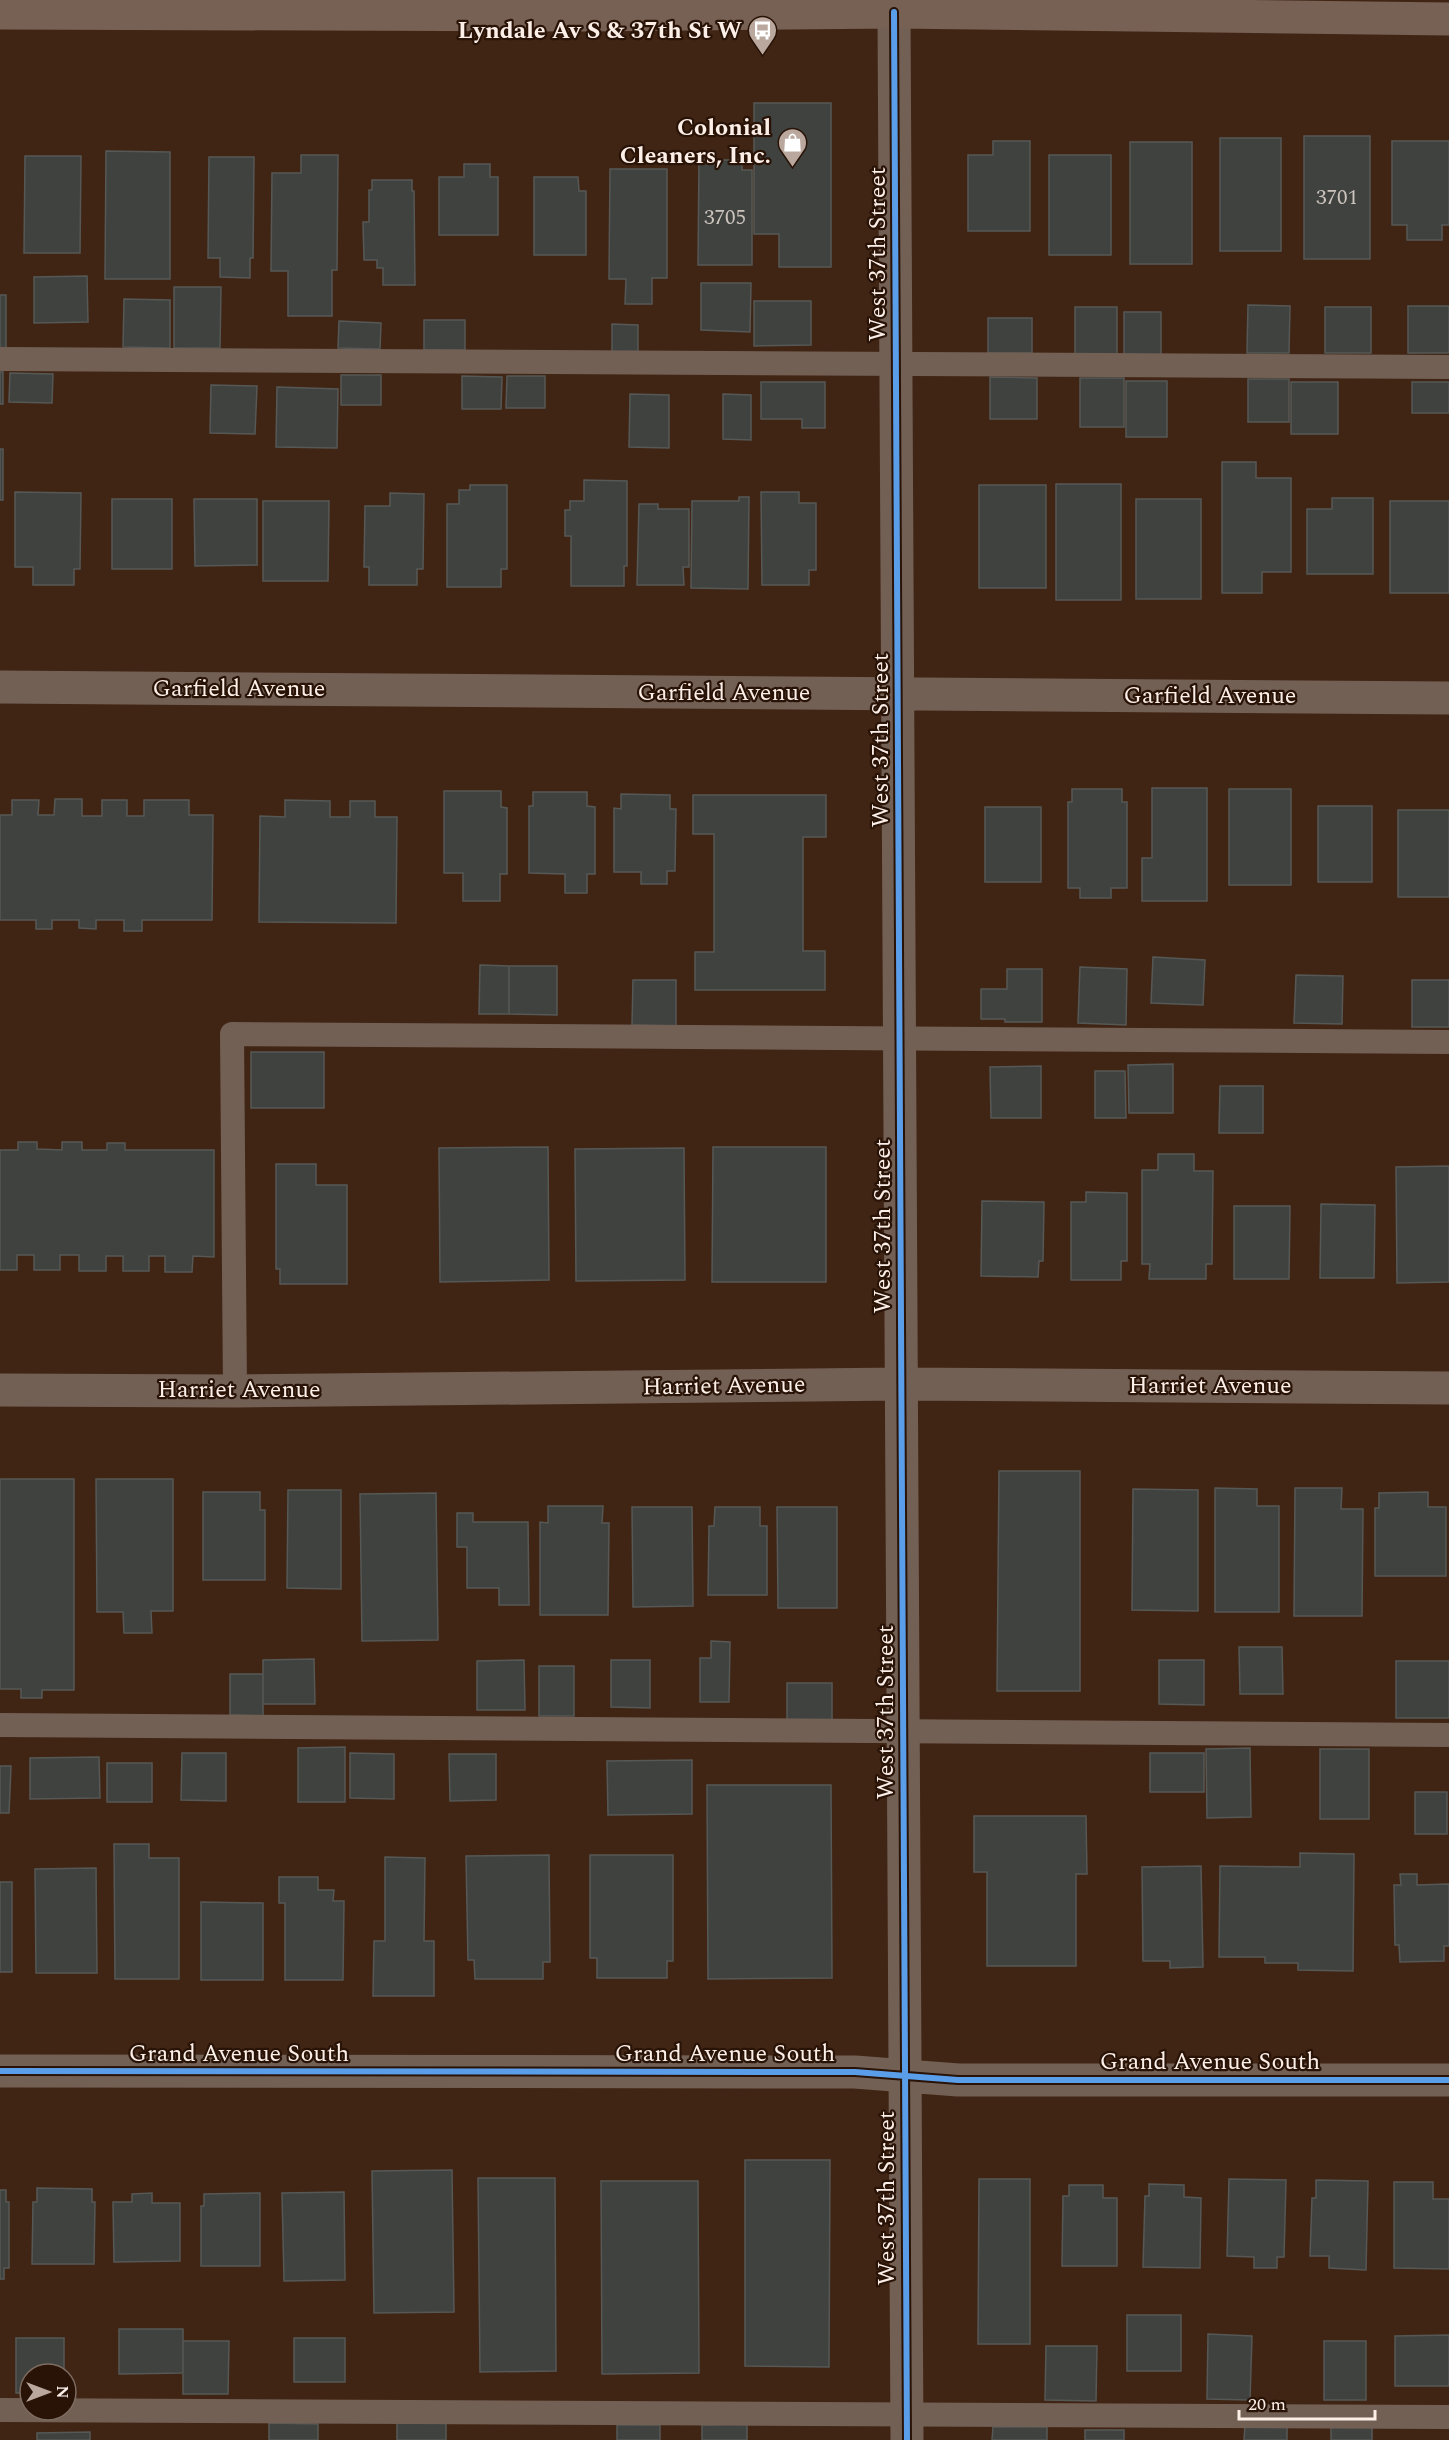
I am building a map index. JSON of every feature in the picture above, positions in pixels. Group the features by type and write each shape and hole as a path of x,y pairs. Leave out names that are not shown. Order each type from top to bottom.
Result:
{"main road":[{"path":"0,14 583,15 894,12 1449,19"}],"street":[{"name":"West 37th Street","path":"894,12 907,2428"},
{"name":"Garfield Avenue","path":"0,687 1449,698"},
{"name":"Harriet Avenue","path":"0,1390 235,1391 902,1384 1449,1388"},
{"name":"Grand Avenue South","path":"0,2071 855,2072 958,2080 1449,2080"}],"lane":[{"path":"0,359 1449,368"},
{"path":"235,1391 232,1034 1449,1042"},
{"path":"0,1725 1449,1735"},
{"path":"0,2410 907,2428 1449,2417"}],"building":[{"name":"Colonial Cleaners, Inc.","path":"754,103 831,103 831,267 779,267 779,234 754,234"},
{"path":"1304,136 1370,136 1370,259 1304,259"},
{"path":"1220,138 1281,138 1281,251 1220,251"},
{"path":"993,141 1030,141 1030,231 968,231 968,155 993,155"},
{"path":"1392,141 1449,141 1449,225 1442,225 1442,240 1407,240 1407,225 1392,225"},
{"path":"1130,142 1192,142 1192,264 1130,264"},
{"path":"106,151 170,152 170,279 105,279"},
{"path":"301,155 338,155 337,270 332,270 332,316 288,316 288,271 271,271 272,173 301,173"},
{"path":"1049,155 1111,155 1111,255 1049,255"},
{"path":"25,156 81,156 80,253 24,253"},
{"path":"209,157 254,157 253,258 250,258 250,278 220,277 220,258 208,258"},
{"path":"699,160 742,160 742,170 752,170 752,265 698,265"},
{"path":"464,164 490,164 490,177 498,177 498,235 439,235 439,177 464,177"},
{"path":"610,169 667,169 667,278 652,278 652,304 625,304 626,279 609,279"},
{"path":"534,177 578,177 579,191 586,191 586,255 534,255"},
{"path":"372,180 412,180 415,285 383,285 383,268 377,268 377,260 364,260 363,222 369,222 369,190 372,190"},
{"path":"87,276 88,322 34,323 34,277"},
{"path":"701,283 751,283 750,332 701,330"},
{"path":"174,287 221,287 220,348 174,348"},
{"path":"0,295 6,295 6,348 0,348"},
{"path":"124,299 170,300 170,348 123,347"},
{"path":"754,301 811,301 811,345 754,346"},
{"path":"1248,305 1290,306 1289,353 1247,353"},
{"path":"1408,306 1449,306 1449,353 1408,353"},
{"path":"1075,307 1117,307 1117,359 1075,359"},
{"path":"1325,307 1371,307 1371,353 1325,353"},
{"path":"1124,312 1161,312 1161,355 1124,355"},
{"path":"988,318 1032,318 1032,353 988,353"},
{"path":"424,320 465,320 465,350 424,350"},
{"path":"339,321 381,323 380,349 338,348"},
{"path":"612,324 638,325 638,354 612,354"},
{"path":"0,372 3,372 3,404 0,404"},
{"path":"10,373 53,374 52,403 9,402"},
{"path":"341,375 381,375 381,405 341,405"},
{"path":"462,376 502,377 501,409 462,409"},
{"path":"507,376 545,376 545,408 506,408"},
{"path":"990,377 1037,378 1037,419 990,419"},
{"path":"1080,378 1124,378 1124,427 1080,427"},
{"path":"1248,379 1289,379 1289,422 1248,422"},
{"path":"1126,381 1167,381 1167,437 1126,437"},
{"path":"761,382 825,382 825,428 802,428 802,419 761,419"},
{"path":"1291,382 1338,382 1338,434 1291,434"},
{"path":"1412,382 1449,382 1449,413 1412,413"},
{"path":"211,385 257,386 255,434 210,433"},
{"path":"277,387 338,389 337,448 276,447"},
{"path":"630,394 669,395 669,448 629,447"},
{"path":"723,394 751,395 751,440 723,439"},
{"path":"0,449 3,449 3,500 0,500"},
{"path":"1222,462 1256,462 1256,478 1291,478 1291,572 1262,572 1262,593 1222,593"},
{"path":"584,480 627,481 627,566 624,566 624,586 571,586 571,536 565,536 565,510 570,510 570,501 584,501"},
{"path":"1056,484 1121,484 1121,600 1056,600"},
{"path":"470,485 507,485 507,569 501,569 501,587 447,587 447,504 459,504 459,490 470,490"},
{"path":"979,485 1046,485 1046,588 979,588"},
{"path":"15,492 81,493 80,569 74,569 74,585 33,585 33,567 15,567"},
{"path":"761,492 799,492 799,503 816,503 816,570 809,570 809,585 762,585"},
{"path":"390,493 424,494 423,569 417,569 417,585 369,585 369,567 364,567 365,506 390,506"},
{"path":"739,497 749,497 748,589 691,588 692,501 739,501"},
{"path":"1332,498 1373,498 1373,574 1307,574 1307,509 1332,509"},
{"path":"112,499 172,499 172,569 112,569"},
{"path":"194,499 257,499 257,565 195,566"},
{"path":"1136,499 1201,499 1201,599 1136,599"},
{"path":"263,501 329,501 328,581 263,581"},
{"path":"1390,501 1449,501 1449,593 1390,593"},
{"path":"639,504 658,504 658,509 689,509 689,567 683,567 684,585 637,585"},
{"path":"1152,788 1207,788 1207,901 1142,901 1142,858 1152,858"},
{"path":"1072,789 1122,789 1122,802 1127,802 1127,888 1111,888 1111,898 1080,898 1080,888 1068,888 1068,802 1072,802"},
{"path":"1229,789 1291,789 1291,885 1229,885"},
{"path":"444,791 501,791 501,807 507,808 507,874 500,874 500,901 463,901 463,873 444,873"},
{"path":"533,792 587,792 587,806 595,807 595,874 587,874 587,893 565,893 565,874 529,873 529,806 533,806"},
{"path":"621,794 670,795 670,809 676,809 675,871 667,871 667,884 641,884 641,872 614,872 614,808 621,809"},
{"path":"693,795 826,795 826,837 803,837 803,951 825,951 825,990 695,990 695,952 714,952 714,834 693,834"},
{"path":"55,799 82,799 82,816 102,816 102,800 127,800 127,816 144,816 144,800 189,800 189,815 213,815 212,920 142,920 142,931 124,931 124,920 96,920 96,929 79,928 79,920 52,920 52,929 36,929 36,920 0,920 0,815 12,815 12,800 39,800 38,815 54,815"},
{"path":"285,800 330,801 330,817 350,817 350,801 375,801 375,817 397,817 396,923 259,922 260,816 285,817"},
{"path":"1318,806 1372,806 1372,882 1318,882"},
{"path":"985,807 1041,807 1041,882 985,882"},
{"path":"1398,810 1449,810 1449,897 1398,897"},
{"path":"1153,957 1205,960 1203,1005 1151,1003"},
{"path":"480,965 509,966 509,1014 479,1014"},
{"path":"509,966 557,966 557,1015 509,1014"},
{"path":"1080,967 1127,969 1126,1025 1078,1023"},
{"path":"1007,969 1042,969 1042,1022 1005,1022 1005,1019 981,1019 981,989 1007,989"},
{"path":"1296,975 1343,976 1342,1024 1294,1023"},
{"path":"633,980 676,980 676,1026 632,1025"},
{"path":"1412,980 1449,980 1449,1027 1412,1027"},
{"path":"251,1052 324,1052 324,1108 251,1108"},
{"path":"1173,1064 1173,1113 1129,1113 1128,1065"},
{"path":"1041,1066 1041,1118 991,1118 990,1067"},
{"path":"1095,1071 1125,1071 1126,1118 1095,1118"},
{"path":"1220,1086 1263,1086 1263,1133 1219,1133"},
{"path":"18,1142 37,1142 37,1149 62,1150 62,1142 82,1142 82,1150 107,1150 107,1143 125,1143 125,1150 214,1150 214,1257 193,1256 192,1272 165,1272 165,1256 149,1256 149,1271 123,1271 123,1256 106,1256 106,1271 79,1271 79,1255 60,1255 60,1270 34,1270 34,1255 17,1255 17,1270 0,1270 0,1150 18,1150"},
{"path":"548,1147 549,1280 440,1282 439,1148"},
{"path":"713,1147 826,1147 826,1282 712,1282"},
{"path":"684,1148 685,1280 576,1281 575,1149"},
{"path":"1158,1154 1194,1154 1194,1171 1213,1171 1212,1264 1206,1264 1206,1279 1149,1279 1150,1264 1142,1264 1142,1170 1158,1170"},
{"path":"276,1164 316,1164 316,1185 347,1185 347,1284 280,1284 280,1269 276,1269"},
{"path":"1449,1166 1449,1282 1397,1283 1396,1167"},
{"path":"1086,1192 1127,1193 1127,1261 1121,1261 1121,1280 1071,1280 1071,1202 1086,1202"},
{"path":"982,1201 1044,1202 1043,1261 1039,1261 1038,1277 981,1276"},
{"path":"1321,1204 1375,1205 1374,1278 1320,1278"},
{"path":"1234,1206 1290,1206 1289,1279 1234,1279"},
{"path":"999,1471 1080,1471 1080,1691 997,1691"},
{"path":"0,1479 74,1479 74,1690 42,1690 42,1698 21,1698 21,1689 0,1689"},
{"path":"96,1479 173,1479 173,1611 151,1611 152,1633 124,1633 123,1612 97,1612"},
{"path":"1215,1488 1257,1489 1257,1506 1279,1506 1279,1612 1215,1612"},
{"path":"1295,1488 1342,1488 1341,1509 1363,1509 1362,1616 1294,1616"},
{"path":"1133,1489 1198,1490 1198,1611 1132,1610"},
{"path":"288,1490 341,1490 341,1589 287,1588"},
{"path":"203,1492 260,1492 260,1510 265,1510 265,1580 203,1580"},
{"path":"1428,1492 1428,1507 1446,1507 1446,1576 1375,1576 1375,1508 1379,1508 1379,1493"},
{"path":"436,1493 438,1640 362,1641 360,1494"},
{"path":"548,1506 603,1506 602,1523 609,1523 608,1615 540,1615 540,1522 548,1523"},
{"path":"632,1507 692,1507 693,1606 633,1607"},
{"path":"715,1507 760,1507 760,1526 767,1526 767,1595 708,1595 709,1526 714,1526"},
{"path":"777,1507 837,1507 837,1608 778,1608"},
{"path":"457,1513 473,1513 473,1522 528,1522 529,1605 499,1605 499,1588 467,1588 467,1547 457,1547"},
{"path":"711,1641 730,1642 729,1702 700,1702 700,1658 711,1658"},
{"path":"1239,1647 1282,1647 1283,1694 1240,1694"},
{"path":"314,1659 315,1704 263,1704 263,1660"},
{"path":"524,1660 525,1710 477,1710 477,1661"},
{"path":"611,1660 650,1660 650,1708 611,1707"},
{"path":"1159,1660 1204,1660 1204,1705 1159,1704"},
{"path":"1396,1661 1449,1661 1449,1718 1396,1718"},
{"path":"539,1666 574,1666 574,1716 539,1716"},
{"path":"230,1674 263,1674 263,1716 230,1715"},
{"path":"787,1683 832,1683 832,1724 787,1724"},
{"path":"345,1747 345,1802 298,1802 298,1748"},
{"path":"1250,1748 1251,1817 1207,1818 1206,1749"},
{"path":"1320,1749 1369,1749 1369,1819 1320,1819"},
{"path":"182,1753 226,1753 226,1801 181,1800"},
{"path":"350,1753 394,1754 394,1799 350,1798"},
{"path":"1150,1753 1204,1753 1204,1792 1150,1792"},
{"path":"449,1754 496,1754 496,1800 450,1801"},
{"path":"99,1757 100,1798 30,1799 30,1758"},
{"path":"692,1760 692,1814 608,1815 607,1761"},
{"path":"107,1763 152,1763 152,1802 107,1802"},
{"path":"0,1766 11,1766 9,1813 0,1813"},
{"path":"707,1785 831,1785 832,1978 708,1979"},
{"path":"1415,1792 1447,1792 1447,1834 1415,1834"},
{"path":"974,1816 1086,1816 1087,1874 1076,1874 1076,1966 987,1966 987,1872 974,1872"},
{"path":"114,1844 149,1844 149,1858 179,1858 179,1979 115,1979"},
{"path":"1300,1853 1354,1854 1353,1971 1298,1970 1298,1963 1265,1963 1265,1957 1219,1957 1220,1866 1300,1867"},
{"path":"549,1855 550,1962 543,1962 543,1979 475,1979 474,1960 468,1960 466,1856"},
{"path":"590,1855 673,1855 673,1961 667,1961 667,1978 597,1978 597,1958 590,1958"},
{"path":"385,1857 425,1858 424,1941 434,1941 434,1996 373,1996 374,1941 385,1941"},
{"path":"1201,1866 1203,1967 1170,1968 1170,1961 1143,1961 1142,1867"},
{"path":"96,1868 97,1973 36,1973 35,1869"},
{"path":"1400,1874 1417,1874 1417,1885 1449,1884 1449,1946 1444,1946 1444,1961 1400,1962 1399,1945 1395,1945 1394,1885 1401,1885"},
{"path":"279,1877 318,1877 318,1890 334,1890 333,1901 344,1901 343,1980 285,1980 285,1903 279,1903"},
{"path":"0,1882 12,1882 12,1972 0,1972"},
{"path":"201,1902 263,1903 263,1980 201,1980"},
{"path":"745,2160 830,2160 829,2367 745,2366"},
{"path":"452,2170 454,2312 374,2313 372,2171"},
{"path":"478,2178 555,2178 556,2371 480,2372"},
{"path":"979,2179 1030,2179 1030,2344 978,2344"},
{"path":"1229,2179 1286,2180 1284,2257 1277,2257 1277,2268 1254,2268 1254,2257 1227,2256"},
{"path":"1316,2180 1368,2181 1366,2270 1329,2268 1329,2256 1310,2256 1312,2198 1316,2198"},
{"path":"601,2181 698,2181 699,2373 602,2374"},
{"path":"1394,2182 1433,2182 1433,2199 1449,2199 1449,2269 1394,2268"},
{"path":"1149,2184 1184,2185 1184,2197 1201,2198 1200,2268 1143,2267 1145,2196 1149,2196"},
{"path":"1069,2185 1103,2185 1103,2198 1117,2198 1117,2266 1062,2266 1063,2196 1069,2196"},
{"path":"37,2188 92,2189 92,2202 95,2202 94,2264 32,2264 33,2202 37,2202"},
{"path":"0,2190 6,2190 6,2202 9,2202 9,2268 4,2268 4,2279 0,2279"},
{"path":"344,2192 345,2280 284,2281 282,2193"},
{"path":"152,2193 152,2203 180,2203 180,2261 114,2262 113,2202 132,2202 132,2194"},
{"path":"260,2193 260,2266 201,2266 201,2206 204,2206 204,2194"},
{"path":"1127,2315 1181,2315 1181,2371 1127,2371"},
{"path":"119,2329 183,2329 183,2373 119,2374"},
{"path":"1208,2334 1252,2336 1250,2400 1207,2399"},
{"path":"1449,2335 1449,2386 1395,2386 1395,2336"},
{"path":"16,2338 64,2338 64,2362 18,2362 18,2393 16,2393"},
{"path":"294,2338 345,2338 345,2382 294,2382"},
{"path":"183,2341 229,2341 228,2394 183,2394"},
{"path":"1324,2341 1366,2341 1366,2400 1324,2400"},
{"path":"1046,2346 1097,2346 1096,2401 1045,2400"},
{"path":"269,2423 318,2424 318,2440 269,2440"},
{"path":"397,2423 446,2423 446,2440 397,2440"},
{"path":"747,2424 747,2440 702,2440 702,2425"},
{"path":"617,2425 660,2425 660,2440 617,2440"},
{"path":"1245,2425 1287,2425 1287,2440 1244,2440"},
{"path":"1331,2426 1372,2427 1372,2440 1331,2440"},
{"path":"993,2427 1047,2427 1047,2440 992,2440"},
{"path":"1085,2430 1124,2430 1124,2440 1085,2440"},
{"path":"90,2432 90,2440 37,2440 37,2433"}],"cycle path":[{"path":"894,12 907,2440"},
{"path":"0,2071 855,2072 958,2080 1449,2080"}],"place":[{"name":"Lyndale Av S & 37th St W","path":"763,56"},
{"name":"Colonial Cleaners, Inc.","path":"792,168"}]}
